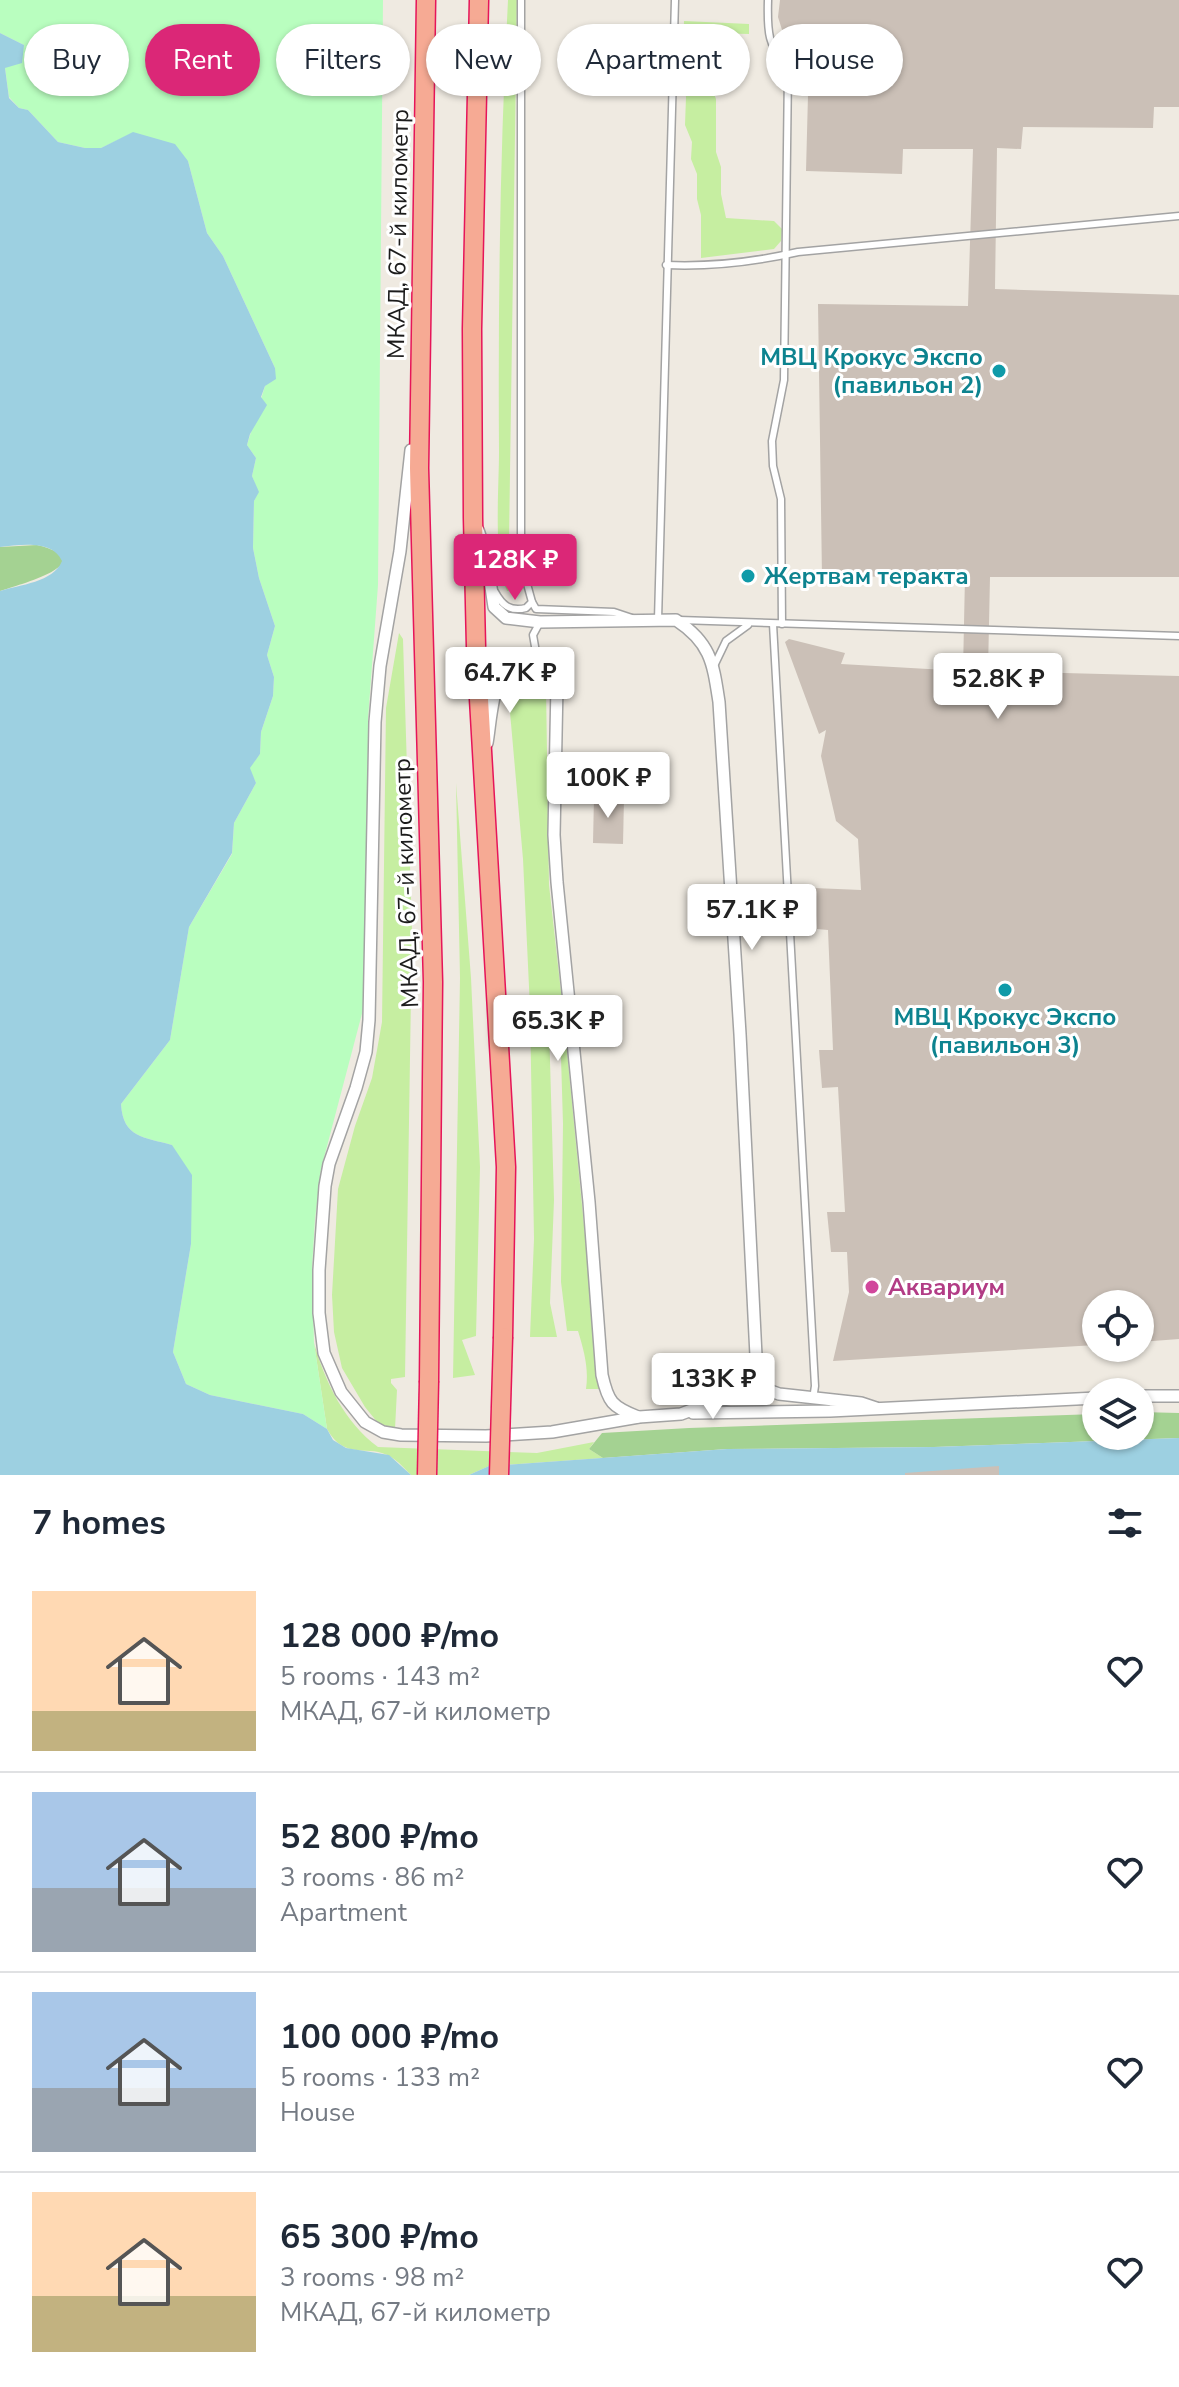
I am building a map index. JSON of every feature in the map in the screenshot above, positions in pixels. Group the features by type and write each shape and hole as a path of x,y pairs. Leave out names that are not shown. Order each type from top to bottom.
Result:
{"highway":[{"name":"МКАД, 67-й километр","path":"426,0 420,562 433,982 427,1475"},
{"path":"479,0 472,329 473,518 476,647 506,1167 499,1475"}],"street":[{"path":"420,349 408,486 380,666 375,722 369,1020 362,1064 325,1186 319,1270 321,1342 327,1364 341,1392 365,1422 383,1432 486,1436 552,1432 639,1417 681,1414 1082,1399"},
{"path":"473,518 486,554 494,607 499,614 515,621 540,622 676,620 693,631 714,666 719,702 740,1034 757,1376 768,1390 779,1394 861,1403 876,1408"},
{"path":"484,763 501,672 514,659 525,656 537,658 552,670 557,685 554,835 557,882 589,1202 602,1375 609,1399 623,1411 639,1417"},
{"path":"681,1414 739,1396 757,1376"},
{"path":"1154,1396 1179,1396"}],"lane":[{"path":"521,0 521,562 532,602 540,610 614,612 639,622"},
{"path":"658,621 675,0"},
{"path":"768,0 768,35 774,54 788,71 784,380 772,441 773,466 781,499 782,624"},
{"path":"666,265 702,267 749,263 785,255 1179,216"},
{"path":"490,582 507,607 521,610 532,602"},
{"path":"676,620 1179,636"},
{"path":"537,658 533,635 540,622"},
{"path":"714,666 719,653 734,633 744,626 759,623"},
{"path":"773,624 815,1386 813,1399"}],"green space":[{"path":"0,0 383,0 383,24 276,24 276,96 382,96 378,585 368,719 364,1006 321,1169 312,1268 314,1343 327,1429 303,1414 210,1395 186,1384 173,1352 191,1244 172,1145 131,1130 126,1124 121,1104 170,1040 189,927 232,854 234,823 256,783 249,768 260,754 261,732 273,696 274,677 267,655 275,626 253,548 254,501 258,492 252,476 256,458 247,445 265,386 275,368 223,256 207,233 188,161 133,133 101,148 58,142 28,110 19,108 9,97 5,68 24,45 0,33"},
{"path":"508,0 517,0 517,24 507,24"},
{"path":"684,21 749,24 684,24"},
{"path":"504,96 516,96 509,541 521,583 519,590 507,591 500,561 498,523"},
{"path":"715,96 716,99 716,152 721,167 721,194 726,218 774,221 782,229 781,241 774,249 701,258 701,215 697,199 697,174 691,159 692,142 685,125 686,97"},
{"path":"37,545 56,552 63,559 60,565 38,578 0,591 0,547"},
{"path":"399,633 403,639 412,930 405,1377 391,1379 397,1390 395,1429 378,1423 342,1368 334,1332 332,1295 338,1189 372,1078 382,1022 386,708"},
{"path":"528,671 540,675 546,687 549,885 562,1001 549,1026 554,1200 550,1303 557,1337 530,1337 534,1239 530,1008 523,859 509,701 514,683"},
{"path":"456,783 471,978 480,1167 476,1336 462,1340 475,1375 453,1378 460,978"},
{"path":"564,1021 600,1389 586,1389 584,1353 578,1331 567,1331 561,1282 563,1124 560,1024"},
{"path":"314,1343 324,1372 346,1414 378,1447 537,1453 594,1442 589,1449 603,1458 489,1466 469,1475 411,1475 383,1453 349,1449 334,1439 327,1429"},
{"path":"1154,1412 1179,1413 1179,1438 1154,1439"},
{"path":"1082,1414 1082,1442 727,1449 603,1458 589,1449 602,1433"}],"water":[{"path":"0,33 24,45 22,63 5,68 9,98 19,108 28,110 58,142 101,148 133,132 175,144 188,161 207,233 223,256 275,368 276,379 265,386 261,397 267,405 247,445 256,458 252,476 259,492 254,501 253,548 275,626 267,655 274,677 273,696 261,732 260,754 250,768 256,783 234,823 232,853 189,927 170,1040 121,1104 126,1124 131,1130 172,1145 192,1175 191,1244 173,1352 186,1384 210,1395 303,1414 327,1429 333,1440 346,1448 389,1455 411,1475 0,1475 0,591 44,578 52,574 62,561 51,549 43,546 0,547"},
{"path":"1179,1438 1179,1475 469,1475 489,1466 727,1449 1082,1442 1082,1450 1154,1450 1154,1439"}],"building":[{"name":"МВЦ Крокус Экспо (павильон 3)","path":"780,0 1179,0 1179,107 1154,107 1153,128 1023,127 1021,149 997,148 995,289 1179,295 1179,577 990,577 988,671 1179,676 1179,1339 1154,1341 1154,1290 1082,1290 1082,1346 833,1361 849,1292 847,1252 831,1252 827,1212 845,1212 838,1087 822,1088 819,1050 833,1050 828,930 817,929 814,888 861,890 858,839 836,821 821,756 826,730 819,734 785,642 789,639 845,653 841,664 963,671 965,576 822,577 818,304 968,306 973,149 903,149 902,174 806,171 808,96 903,96 903,24 780,24"},
{"path":"594,797 624,798 623,844 593,843"},
{"path":"999,1466 999,1475 905,1475 905,1473"}],"place":[{"name":"МВЦ Крокус Экспо (павильон 2)","path":"999,371"},
{"name":"Жертвам теракта","path":"748,576"},
{"name":"МВЦ Крокус Экспо (павильон 3)","path":"1005,990"},
{"name":"Аквариум","path":"872,1287"}]}
